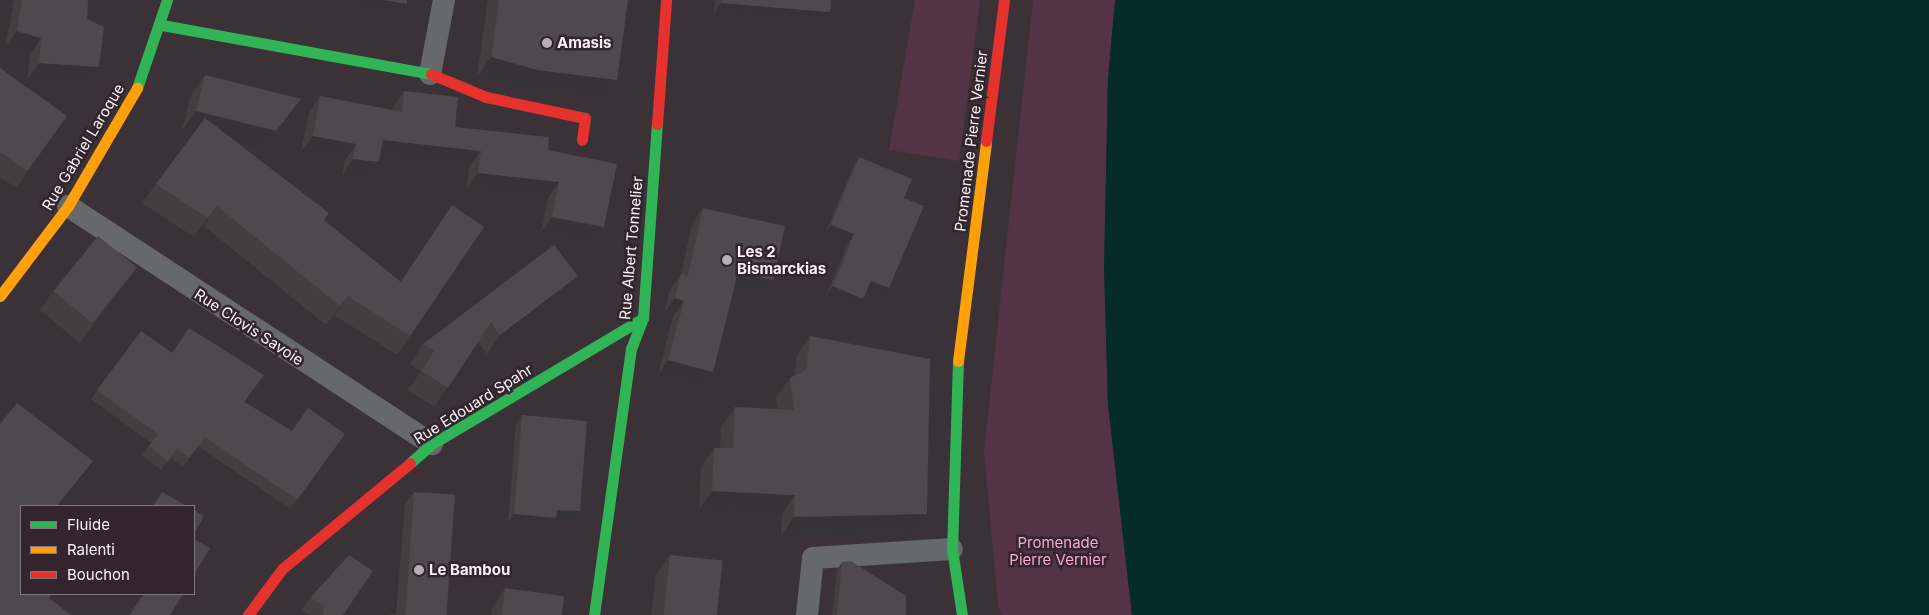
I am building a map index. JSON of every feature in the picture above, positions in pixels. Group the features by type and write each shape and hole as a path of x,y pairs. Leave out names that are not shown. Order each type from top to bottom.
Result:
{"street":[{"name":"Rue Gabriel Laroque","path":"0,296 68,206 132,99 162,25 167,0"},
{"path":"430,74 444,0"},
{"name":"Rue Albert Tonnelier","path":"594,615 631,349 643,318 666,0"},
{"name":"Promenade Pierre Vernier","path":"962,615 952,550 958,353 1004,0"},
{"path":"162,25 430,74 486,98 585,118 582,140"},
{"name":"Rue Clovis Savoie","path":"68,206 432,444"},
{"name":"Rue Edouard Spahr","path":"248,615 282,569 432,444 643,318"},
{"path":"807,615 813,558 952,550"}],"green space":[{"path":"915,0 980,0 959,161 889,150"},
{"name":"Promenade Pierre Vernier","path":"1033,0 1115,0 1108,78 1104,269 1108,405 1132,615 1001,615 998,605 984,451"}],"shaded area":[{"path":"1115,0 1929,0 1929,615 1132,615 1108,405 1104,269 1108,78"}],"building":[{"path":"22,0 88,0 87,19 104,27 99,67 39,63 41,38 17,31"},
{"path":"382,0 407,0 407,4"},
{"name":"Amasis","path":"499,0 628,0 617,80 537,70 491,57"},
{"path":"721,0 831,0 830,12 721,3"},
{"path":"0,68 67,116 27,171 0,152"},
{"path":"205,75 301,99 276,131 196,111"},
{"path":"404,91 458,97 455,127 549,137 548,150 617,164 604,227 552,217 559,182 478,173 481,151 383,140 379,162 353,159 356,144 313,136 320,96 402,112"},
{"path":"205,118 329,213 324,220 401,282 452,205 484,227 410,336 348,296 340,306 217,206 208,218 156,184"},
{"path":"859,157 912,179 904,198 924,206 889,288 871,281 863,299 833,286 854,234 831,225"},
{"path":"703,208 785,226 773,280 738,272 713,372 668,360 684,301 675,298 681,274 688,276"},
{"path":"98,236 137,267 92,323 53,291"},
{"path":"554,245 578,276 500,335 491,322 448,388 422,371 434,351 423,344"},
{"path":"189,328 264,375 244,402 292,431 308,408 345,434 297,500 205,437 189,458 177,449 168,461 149,446 158,434 97,390 141,331 172,353"},
{"path":"810,336 930,359 927,514 794,517 795,495 712,491 714,448 733,448 735,407 794,410 790,378 806,370"},
{"path":"17,403 93,461 58,505 20,505 20,595 51,595 49,598 71,615 0,615 0,424"},
{"path":"522,415 587,421 580,511 557,510 556,518 514,514"},
{"path":"162,492 185,505 154,505"},
{"path":"414,492 455,495 446,615 405,615"},
{"path":"195,511 204,516 195,531"},
{"path":"195,540 210,548 195,573"},
{"path":"349,555 373,571 343,615 323,615 324,606 310,598"},
{"path":"670,555 723,561 717,615 664,615"},
{"path":"851,561 906,596 906,615 837,615 842,562"},
{"path":"505,588 564,596 562,615 502,615"},
{"path":"143,595 182,595 170,615 130,615"}],"traffic: fast":[{"path":"137,88 167,0"},
{"path":"162,25 431,74"},
{"path":"594,615 631,349 643,318 657,124"},
{"path":"410,463 432,444 643,318"},
{"path":"958,361 952,549 962,615"}],"traffic: slow":[{"path":"0,296 68,206 137,88"},
{"path":"958,361 986,141"}],"traffic: jam":[{"path":"657,124 666,0"},
{"path":"986,141 1004,0"},
{"path":"431,74 486,97 585,118 582,140"},
{"path":"248,615 282,569 410,463"}],"place":[{"name":"Amasis","path":"547,43"},
{"name":"Les 2 Bismarckias","path":"727,260"},
{"name":"Le Bambou","path":"419,570"}]}
